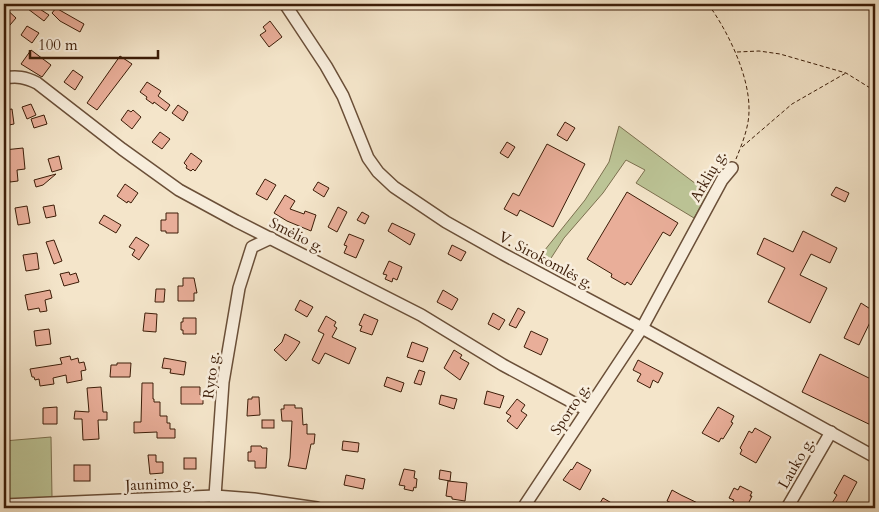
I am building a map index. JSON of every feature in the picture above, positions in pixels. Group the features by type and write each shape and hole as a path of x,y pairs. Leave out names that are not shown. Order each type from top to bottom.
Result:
{"street":[{"name":"V. Sirokomlės g.","path":"285,4 338,86 368,158 388,182 416,203 463,231 875,457"},
{"name":"Smėlio g.","path":"4,78 25,77 179,190 421,315 503,365 587,410"},
{"name":"Arklių g.","path":"642,328 722,180 732,168"},
{"name":"Ryto g.","path":"216,508 215,496 223,382 239,288 252,247 252,229"},
{"path":"252,247 271,238"},
{"name":"Sporto g.","path":"523,508 642,328"},
{"name":"Lauko g.","path":"787,508 831,432"},
{"name":"Jaunimo g.","path":"4,505 20,506 215,496 254,499 317,508"}],"path":[{"name":"Arklių g.","path":"708,4 728,35 749,94 749,112 741,148 732,168"},
{"path":"735,52 759,51 780,54 846,73 875,91"},
{"path":"741,148 792,104 846,73"}],"green space":[{"path":"619,126 708,193 694,218 636,183 645,170 626,160 603,193 564,238 546,266 536,261 585,200 609,162"},
{"path":"51,437 52,497 4,500 4,441"}],"building":[{"path":"32,4 49,15 44,21 28,9"},
{"path":"4,7 16,18 4,32"},
{"path":"56,8 84,24 80,32 60,21 52,13"},
{"path":"270,21 282,37 269,47 260,35 266,31 263,27"},
{"path":"27,26 39,33 32,43 21,35"},
{"path":"31,50 51,65 42,77 21,64"},
{"path":"120,56 132,64 97,110 87,103"},
{"path":"73,70 83,77 75,90 64,82"},
{"path":"147,82 161,91 158,96 170,105 166,111 154,102 153,104 146,99 147,97 140,92"},
{"path":"31,104 36,115 27,119 22,107"},
{"path":"178,105 188,112 183,121 172,113"},
{"path":"12,109 14,124 4,126 4,110"},
{"path":"128,110 131,112 133,110 141,117 132,129 121,120"},
{"path":"44,115 47,124 34,128 31,119"},
{"path":"565,122 575,128 567,141 557,135"},
{"path":"160,132 170,139 162,149 152,142"},
{"path":"507,142 515,147 508,158 500,153"},
{"path":"547,144 585,164 553,227 520,210 517,216 504,209 513,193 519,196"},
{"path":"23,148 25,169 17,170 18,181 10,182 4,150"},
{"path":"191,153 202,161 195,171 186,168 187,166 184,163"},
{"path":"59,156 62,169 52,172 48,159"},
{"path":"56,174 43,185 36,187 34,180"},
{"path":"265,179 276,185 267,200 256,194"},
{"path":"318,182 329,188 324,197 313,190"},
{"path":"125,184 138,193 131,203 128,201 127,203 117,196"},
{"path":"836,187 849,193 845,202 831,195"},
{"path":"627,192 678,223 670,236 663,232 631,285 627,282 625,285 611,277 612,274 587,259"},
{"path":"285,195 295,201 290,209 304,214 305,211 316,215 311,231 287,221 274,213"},
{"path":"54,205 56,216 46,218 43,207"},
{"path":"27,206 30,223 18,225 15,208"},
{"path":"338,207 347,212 337,232 328,227"},
{"path":"362,212 369,216 365,224 357,220"},
{"path":"166,213 178,213 178,233 161,231 161,220 166,220"},
{"path":"104,215 121,225 116,233 99,223"},
{"path":"392,223 415,234 410,245 388,231"},
{"path":"803,231 837,248 830,263 811,254 800,275 827,288 810,323 768,302 785,268 757,254 764,238 793,252"},
{"path":"349,234 364,240 356,258 344,253 347,246 344,245"},
{"path":"136,237 149,245 139,260 132,255 135,250 129,247"},
{"path":"54,240 62,261 54,264 46,242"},
{"path":"452,245 466,252 461,261 448,254"},
{"path":"37,253 39,269 26,271 23,255"},
{"path":"389,261 402,267 397,280 393,278 392,282 385,279 387,275 383,274"},
{"path":"69,272 70,275 76,273 79,282 64,286 60,274"},
{"path":"183,278 194,278 197,293 194,293 194,301 178,301 178,286 183,286"},
{"path":"156,289 165,289 164,302 155,302"},
{"path":"50,290 52,298 45,300 47,311 40,312 39,308 28,310 25,295"},
{"path":"443,290 458,299 452,310 437,302"},
{"path":"300,300 313,307 307,317 295,310"},
{"path":"861,303 875,312 859,345 844,338"},
{"path":"518,308 525,312 516,328 509,325"},
{"path":"145,313 157,314 156,332 143,331"},
{"path":"493,313 505,320 499,330 488,324"},
{"path":"364,314 378,320 372,335 360,331 362,326 359,325"},
{"path":"326,316 336,322 334,326 337,328 332,337 356,348 349,364 325,353 319,364 312,360 324,334 318,331"},
{"path":"183,318 196,318 196,334 183,334 181,322 183,322"},
{"path":"49,329 51,344 36,346 34,331"},
{"path":"531,331 548,339 541,355 524,347"},
{"path":"285,334 300,342 286,361 274,350 282,342"},
{"path":"412,342 428,348 423,362 407,357"},
{"path":"454,350 462,355 460,358 469,363 460,380 444,368"},
{"path":"820,354 875,381 875,427 802,392"},
{"path":"70,356 71,360 78,358 79,363 84,362 86,370 81,371 82,380 67,383 66,375 53,378 54,384 40,386 39,379 35,380 32,377 30,369 62,364 60,358"},
{"path":"164,358 186,362 184,375 170,373 171,369 162,368"},
{"path":"638,360 663,373 658,383 653,380 650,388 637,381 641,374 633,370"},
{"path":"117,363 131,363 130,377 110,377 111,365 117,365"},
{"path":"419,370 425,372 421,385 414,383"},
{"path":"387,377 404,383 401,392 384,386"},
{"path":"142,383 153,383 154,402 160,402 160,416 167,416 167,423 170,423 170,429 175,429 175,438 157,438 157,432 134,433 134,422 141,422"},
{"path":"101,387 103,412 107,412 107,420 98,420 99,439 83,440 82,419 74,419 75,411 89,412 87,388"},
{"path":"181,387 200,387 200,395 203,395 203,404 181,404"},
{"path":"487,391 504,396 500,408 484,404"},
{"path":"441,395 457,399 454,409 439,404"},
{"path":"252,397 259,397 260,415 247,416 248,399 252,399"},
{"path":"517,399 525,405 521,411 527,415 517,429 507,421 511,416 506,413"},
{"path":"284,405 295,405 295,408 302,408 303,425 307,424 307,434 315,434 314,444 311,444 306,469 288,466 292,421 282,421 281,409 284,409"},
{"path":"57,407 57,424 43,424 43,408"},
{"path":"718,407 734,416 731,422 733,423 719,442 702,433"},
{"path":"262,420 274,420 274,428 262,428"},
{"path":"755,428 771,437 756,463 740,454 742,450 740,448 749,431 752,433"},
{"path":"343,441 359,443 358,452 342,450"},
{"path":"251,446 267,448 266,468 255,468 255,461 248,461 248,452 251,452"},
{"path":"148,455 156,455 156,462 163,462 163,473 150,474"},
{"path":"184,458 196,458 196,469 184,469"},
{"path":"577,462 591,470 580,490 563,480"},
{"path":"74,465 90,465 90,481 74,481"},
{"path":"404,469 415,471 414,478 417,479 416,488 414,487 413,491 404,489 405,486 399,485"},
{"path":"440,470 451,472 450,481 439,479"},
{"path":"346,475 365,479 363,489 344,485"},
{"path":"844,475 857,482 843,508 829,508 837,495 834,493"},
{"path":"448,481 467,483 465,501 446,496"},
{"path":"740,486 752,492 746,508 732,503 734,500 729,498 734,488 738,490"},
{"path":"672,490 708,508 683,508 667,501"},
{"path":"603,498 620,508 597,508"}]}
